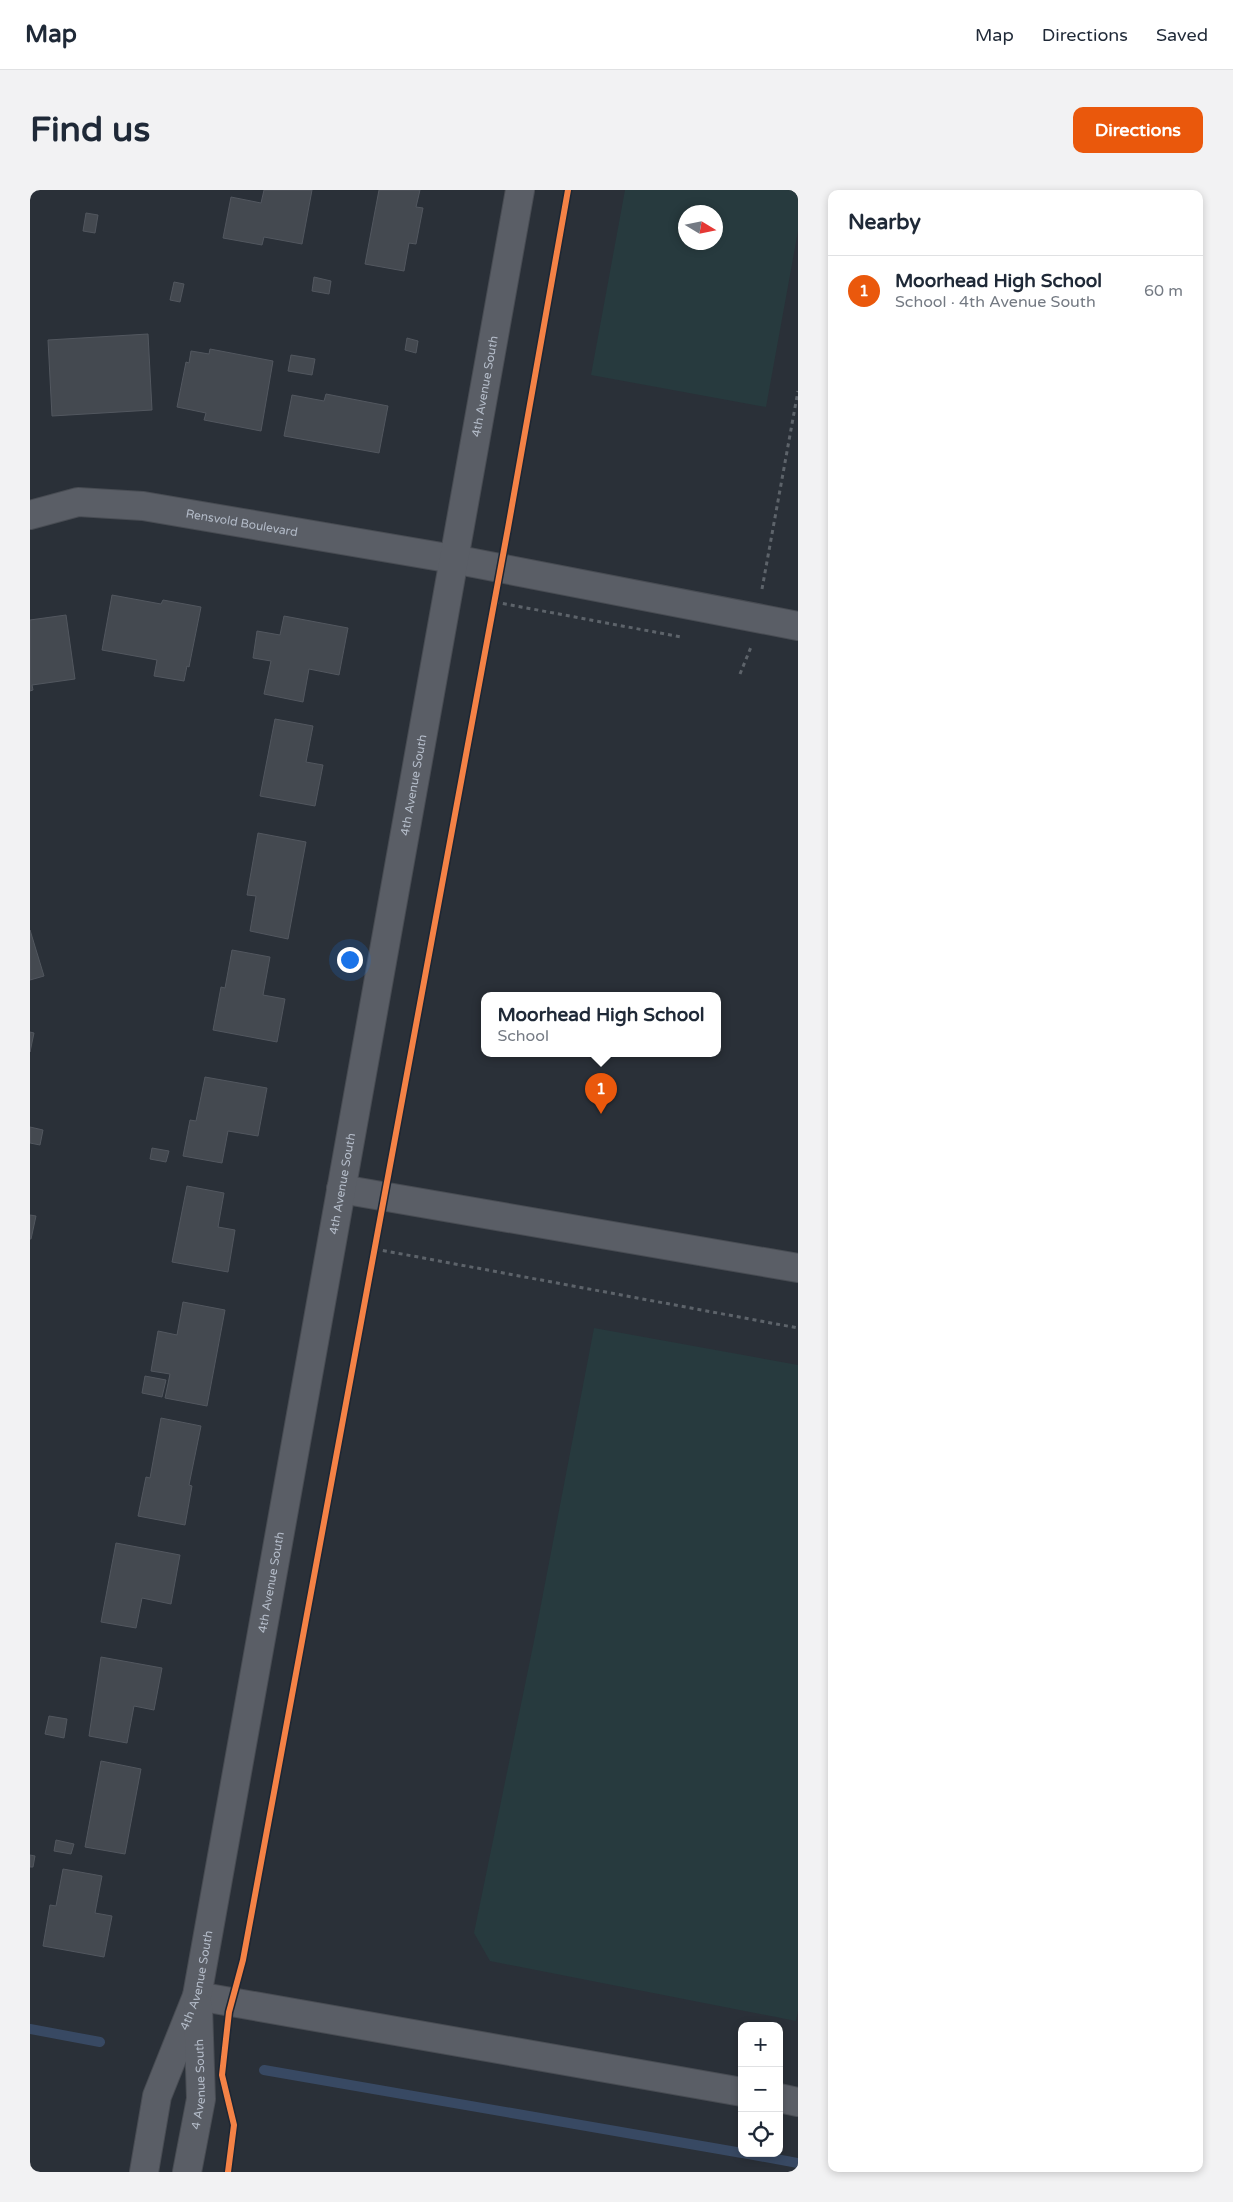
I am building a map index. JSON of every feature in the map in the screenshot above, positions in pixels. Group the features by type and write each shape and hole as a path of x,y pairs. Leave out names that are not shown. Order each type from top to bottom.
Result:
{"street":[{"name":"4th Avenue South","path":"144,2172 157,2096 197,1996 520,190"},
{"name":"Rensvold Boulevard","path":"30,515 78,502 143,506 453,559 798,626"},
{"path":"341,1188 798,1268"},
{"path":"197,1996 738,2091"},
{"name":"4 Avenue South","path":"187,2172 201,2099 197,1996"},
{"path":"783,2099 798,2102"}],"path":[{"path":"740,674 751,650 798,391"},
{"path":"493,611 501,568"},
{"path":"495,602 683,637"},
{"path":"741,648 751,650"},
{"path":"373,1259 385,1196"},
{"path":"375,1250 798,1328"}],"green space":[{"path":"625,190 798,190 798,231 766,407 591,375"},
{"path":"594,1328 798,1365 798,2011 796,2021 490,1961 474,1933 534,1641"}],"building":[{"path":"264,190 312,190 302,244 264,237 262,245 223,238 231,197 261,203"},
{"path":"379,190 420,190 416,207 423,208 416,244 409,243 404,271 365,264"},
{"path":"86,213 98,215 95,233 83,231"},
{"path":"314,277 331,281 329,294 312,291"},
{"path":"174,282 184,284 180,302 170,300"},
{"path":"148,334 152,410 52,416 48,340"},
{"path":"407,338 418,341 416,353 405,350"},
{"path":"210,349 273,361 261,431 204,420 206,413 177,407 186,362 189,363 191,351 209,354"},
{"path":"291,355 315,359 312,375 288,371"},
{"path":"326,394 388,406 379,453 284,436 292,395 324,401"},
{"path":"112,595 161,604 163,600 201,607 189,667 187,666 184,681 154,676 157,660 102,650"},
{"path":"66,615 75,679 32,685 33,690 30,691 30,620"},
{"path":"284,616 348,628 339,675 309,669 303,702 264,694 271,661 253,658 257,631 280,635"},
{"path":"275,719 313,726 306,762 323,765 315,806 260,796"},
{"path":"258,833 306,842 288,939 250,931 256,896 247,895"},
{"path":"30,930 44,976 30,980"},
{"path":"232,950 270,957 263,995 285,999 277,1042 213,1030 221,987 225,988"},
{"path":"30,1032 34,1033 30,1052"},
{"path":"205,1077 267,1088 258,1136 228,1131 222,1163 183,1156 190,1120 196,1121"},
{"path":"30,1127 43,1130 40,1145 30,1143"},
{"path":"152,1148 169,1151 166,1162 150,1159"},
{"path":"187,1186 224,1193 218,1227 235,1230 228,1272 172,1262"},
{"path":"30,1215 36,1216 31,1239 30,1239"},
{"path":"183,1302 225,1310 207,1406 165,1398 170,1374 151,1371 158,1331 177,1335"},
{"path":"145,1376 166,1380 162,1397 142,1393"},
{"path":"161,1418 201,1426 189,1485 192,1486 185,1525 138,1516 146,1477 150,1478"},
{"path":"116,1543 180,1555 171,1604 142,1598 136,1628 101,1622"},
{"path":"101,1657 162,1668 154,1710 134,1706 127,1743 89,1736"},
{"path":"49,1716 67,1719 64,1738 45,1734"},
{"path":"101,1761 141,1769 125,1854 85,1847"},
{"path":"56,1840 74,1844 71,1854 54,1851"},
{"path":"30,1855 35,1856 33,1867 30,1867"},
{"path":"63,1869 102,1876 95,1913 112,1916 104,1957 43,1946 50,1905 56,1906"}],"waterway":[{"path":"30,2029 100,2042"},
{"path":"264,2070 738,2152"},
{"path":"765,2157 798,2163"}],"cycle path":[{"path":"228,2172 234,2125 222,2075 229,2012 243,1960 508,528 568,190"}],"place":[{"name":"Moorhead High School","path":"601,1114"}]}
